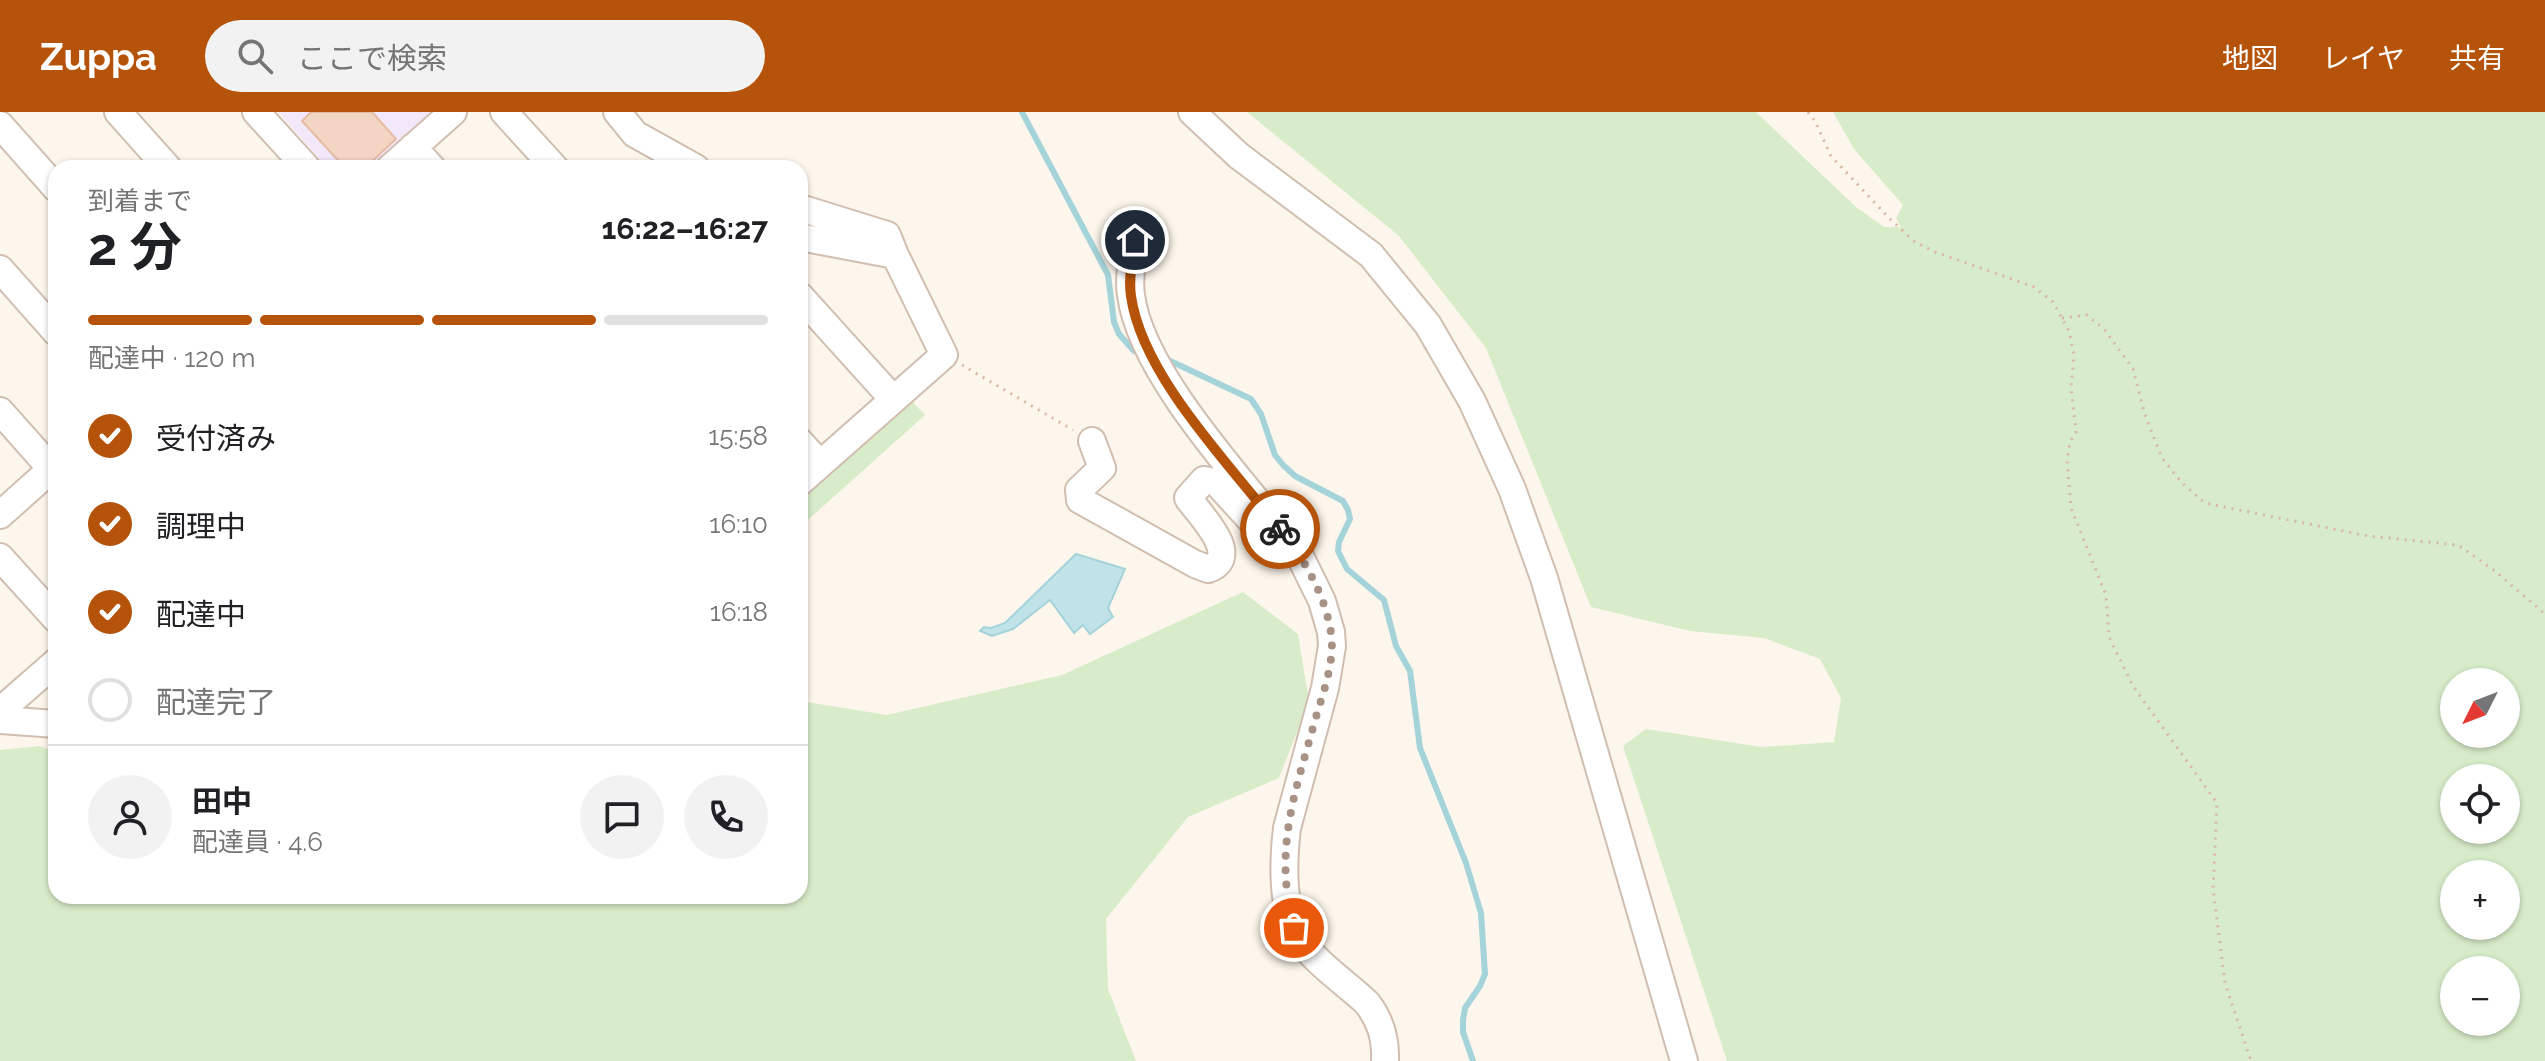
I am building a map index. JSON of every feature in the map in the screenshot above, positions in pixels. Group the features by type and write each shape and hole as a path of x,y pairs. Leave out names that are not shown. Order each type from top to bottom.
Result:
{"street":[{"path":"118,112 161,160"},
{"path":"256,112 300,160"},
{"path":"399,160 453,112"},
{"path":"504,112 548,160"},
{"path":"617,112 635,134 682,160"},
{"path":"1192,112 1239,156 1371,255 1428,325 1472,401 1512,489 1544,578 1684,1061"},
{"path":"0,125 48,179"},
{"path":"413,147 425,160"},
{"path":"808,210 887,235 944,355 808,475"},
{"path":"808,239 895,255"},
{"path":"1135,240 1131,296 1145,340 1161,373 1308,569 1327,618 1332,646 1325,688 1287,828 1286,898 1294,928 1307,948 1376,1014 1384,1039 1385,1061"},
{"path":"0,269 48,323"},
{"path":"808,305 893,399"},
{"path":"0,411 48,462"},
{"path":"1092,441 1102,468 1079,490 1080,500 1195,564 1208,569 1222,559 1217,538 1188,498 1204,480 1216,482 1258,528 1276,523"},
{"path":"808,451 820,464"},
{"path":"0,515 48,475"},
{"path":"0,557 48,610"},
{"path":"0,711 48,669"},
{"path":"0,720 48,723"}],"path":[{"path":"1808,112 1831,156 1915,242 1955,260 2034,287 2053,302 2069,331 2074,354 2071,387 2076,432 2070,442 2067,461 2071,508 2106,595 2109,637 2133,686 2217,803 2213,889 2225,983 2251,1061"},
{"path":"2062,318 2087,315 2104,329 2133,369 2145,415 2162,458 2182,483 2205,503 2368,536 2458,545 2495,571 2545,614"},
{"path":"961,365 1092,441"}],"shaded area":[{"path":"278,112 441,112 387,160 321,160"}],"green space":[{"path":"1247,112 1756,112 1856,207 1884,227 1901,227 1896,218 1903,205 1854,149 1833,112 2545,112 2545,1061 1727,1061 1623,746 1646,729 1762,747 1834,742 1841,698 1820,659 1764,638 1690,631 1591,607 1486,348 1399,236"},
{"path":"910,399 925,415 808,520 808,490"},
{"path":"1243,592 1298,634 1309,702 1279,778 1188,817 1106,919 1108,989 1136,1061 0,1061 0,750 40,746 48,749 48,904 808,904 808,702 887,715 1062,675"}],"water":[{"path":"1076,554 1125,569 1108,608 1113,617 1090,634 1083,625 1074,633 1050,600 1013,629 992,636 980,631 984,627 1005,623"}],"building":[{"path":"311,112 372,112 396,139 374,160 338,160 302,121"}],"waterway":[{"path":"1022,112 1108,275 1114,322 1119,334 1134,351 1142,354"},
{"path":"1164,358 1251,399 1261,414 1275,455 1283,465 1295,476 1343,501 1348,510 1350,519 1338,551 1347,569 1384,600 1396,646 1410,671 1420,748 1466,863 1481,913 1485,974 1465,1008 1463,1020 1463,1032 1473,1061"}],"way so far":[{"path":"1280,529 1308,569 1322,601 1332,646 1325,688 1287,828 1286,898 1294,928"}],"route":[{"path":"1135,240 1130,275 1131,296 1145,340 1161,373 1208,439 1280,529"}]}
